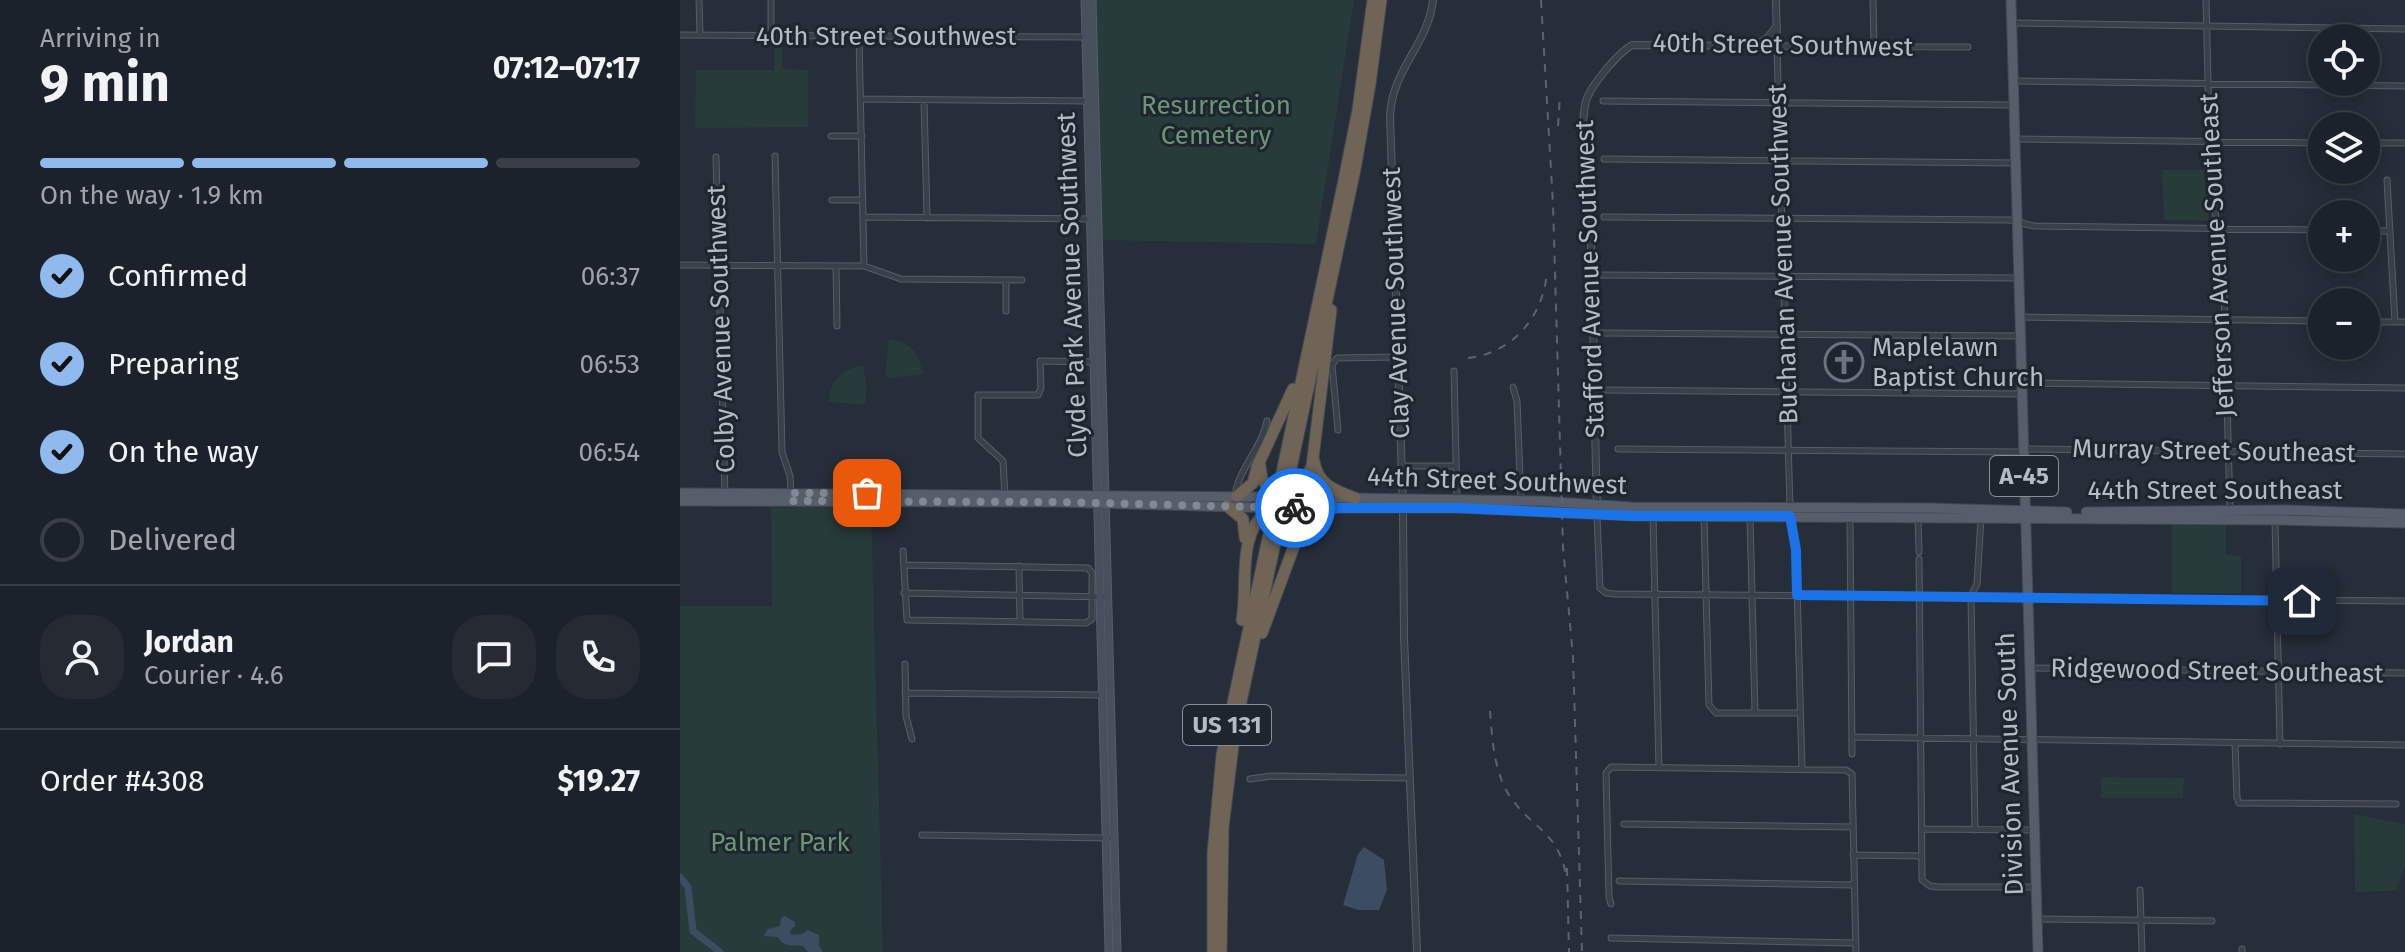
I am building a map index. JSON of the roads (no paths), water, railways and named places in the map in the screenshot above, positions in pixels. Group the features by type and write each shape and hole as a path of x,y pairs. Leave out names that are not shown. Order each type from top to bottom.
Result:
{"highway":[{"name":"US 131","path":"1213,952 1213,853 1222,755 1358,110 1373,0"},
{"name":"US 131","path":"1221,952 1223,827 1235,730 1348,203 1370,84 1381,0"},
{"path":"1246,563 1250,532 1255,522 1308,477 1348,203"},
{"path":"1236,496 1253,483 1292,394 1333,231"},
{"path":"1314,451 1315,468 1321,480 1355,498"},
{"path":"1260,462 1262,479 1281,502 1295,527 1290,554"},
{"path":"1222,755 1245,606 1246,563 1244,522 1227,506"},
{"path":"1235,730 1267,615 1307,515 1334,508"}],"main road":[{"name":"Clyde Park Avenue Southwest","path":"1085,0 1089,37 1102,499 1100,595 1104,747 1117,952"},
{"name":"Clyde Park Avenue Southwest","path":"1089,37 1092,0"},
{"name":"Division Avenue South","path":"2011,0 2038,952"},
{"name":"44th Street Southwest","path":"680,493 725,498"},
{"name":"44th Street Southwest","path":"1102,499 1158,505 1215,495 1334,508 1457,500 1597,509 1746,512 1883,508 1918,518 2025,514"},
{"name":"44th Street Southwest","path":"680,501 791,497 1102,499 1180,500 1227,506 1355,498 1403,504 1522,505"},
{"path":"1872,517 1883,508"},
{"name":"44th Street Southwest","path":"1790,512 1872,517 1929,508 2025,514"},
{"path":"1918,518 1929,508"},
{"name":"44th Street Southwest","path":"1597,509 1653,516 1723,516 1746,512"},
{"name":"44th Street Southeast","path":"2025,514 2230,510 2405,514"},
{"path":"2257,519 2266,510"},
{"path":"2275,520 2284,510"},
{"name":"44th Street Southeast","path":"2025,514 2405,523"},
{"name":"Clyde Park Avenue Southwest","path":"1100,595 1112,763 1109,952"},
{"path":"1104,747 1109,748 1112,763"}],"street":[{"path":"699,0 700,35"},
{"path":"771,0 771,35"},
{"name":"Clay Avenue Southwest","path":"1417,952 1409,778 1391,108 1400,73 1424,34 1433,0"},
{"name":"Buchanan Avenue Southwest","path":"1776,0 1790,512 1796,550 1802,769"},
{"path":"1873,0 1874,47"},
{"name":"Jefferson Avenue Southeast","path":"2206,0 2209,141 2224,319 2230,510"},
{"path":"2012,23 2405,29"},
{"path":"1754,45 1767,38 1777,26"},
{"name":"40th Street Southwest","path":"680,35 1089,37"},
{"path":"859,36 864,266"},
{"name":"40th Street Southwest","path":"1608,70 1627,48 1638,44 1968,47"},
{"name":"Stafford Avenue Southwest","path":"1608,70 1590,92 1585,114 1602,590 1614,594 1654,594"},
{"path":"2014,81 2405,86"},
{"path":"860,99 1090,101"},
{"path":"924,100 927,218"},
{"path":"1603,101 2014,105"},
{"path":"831,136 862,136"},
{"path":"2015,138 2308,143"},
{"path":"2380,143 2405,143"},
{"path":"775,156 782,452 790,476 791,497"},
{"name":"Colby Avenue Southwest","path":"716,157 725,498"},
{"path":"1604,159 2016,163"},
{"path":"2387,180 2395,322"},
{"path":"832,200 863,200"},
{"path":"864,217 1094,219"},
{"path":"1604,217 2010,220 2017,223 2308,230"},
{"path":"2380,231 2388,231"},
{"path":"680,265 864,266 901,279 1022,280"},
{"path":"836,266 837,326"},
{"path":"1602,275 2019,278"},
{"path":"1006,280 1006,311"},
{"path":"2020,317 2308,321"},
{"path":"2380,322 2405,322"},
{"path":"1601,333 2020,336"},
{"path":"1338,430 1332,365 1337,358 1397,357"},
{"path":"1004,499 1003,461 980,442 977,434 978,395 1038,395 1041,388 1040,361 1098,362"},
{"path":"1454,371 1457,500"},
{"path":"2022,383 2405,388"},
{"path":"1513,387 1517,401 1522,505"},
{"path":"1606,390 2022,394"},
{"path":"1236,496 1237,485 1260,444 1267,421"},
{"name":"Murray Street Southeast","path":"1618,449 2405,454"},
{"path":"1401,466 1457,466"},
{"path":"1746,512 1755,713"},
{"path":"1653,516 1659,767"},
{"path":"1704,516 1709,699 1712,709 1716,713 1800,713"},
{"path":"1850,517 1852,754"},
{"path":"1918,518 1922,856 1925,883 1939,887 2036,887"},
{"path":"1975,830 1971,596 1977,584 1981,518"},
{"path":"2275,520 2280,744"},
{"path":"903,551 907,620 1088,622 1092,619 1100,595 1090,568 904,565"},
{"path":"1019,566 1020,622"},
{"path":"904,593 1100,595"},
{"path":"1654,594 2405,601"},
{"path":"905,664 907,725 912,739"},
{"name":"Ridgewood Street Southeast","path":"2030,668 2405,673"},
{"path":"905,693 1103,695"},
{"path":"1852,737 2405,745"},
{"path":"2235,743 2238,802 2396,804"},
{"path":"1611,904 1606,773 1611,767 1843,769 1852,774 1856,952"},
{"path":"1250,779 1271,776 1409,778"},
{"path":"1624,824 1853,827"},
{"path":"1923,829 2034,830"},
{"path":"922,835 1110,838"},
{"path":"1853,855 1922,856"},
{"path":"1619,881 1854,885"},
{"path":"2140,890 2142,952"},
{"path":"2037,919 2212,921"},
{"path":"1611,938 1856,943"}],"water":[{"path":"1364,847 1384,860 1387,890 1379,910 1358,910 1343,905 1358,854"},
{"path":"785,916 795,922 791,935 808,930 819,935 819,946 823,952 808,952 803,946 786,945 778,937 764,936 768,929 780,926 781,918"}],"waterway":[{"path":"680,877 688,887 693,931 720,952"}],"railway":[{"path":"1541,0 1553,204 1563,547 1573,657 1582,952"},
{"path":"1558,126 1560,95"},
{"path":"1468,358 1499,349 1523,330 1539,304 1547,272"},
{"path":"1490,711 1495,754 1504,786 1518,807 1558,850 1567,879"},
{"path":"1567,868 1569,952"}],"place":[{"name":"Maplelawn Baptist Church","path":"1844,362"}],"park label":[{"name":"Resurrection Cemetery","path":"1216,120"},
{"name":"Palmer Park","path":"780,842"}]}
